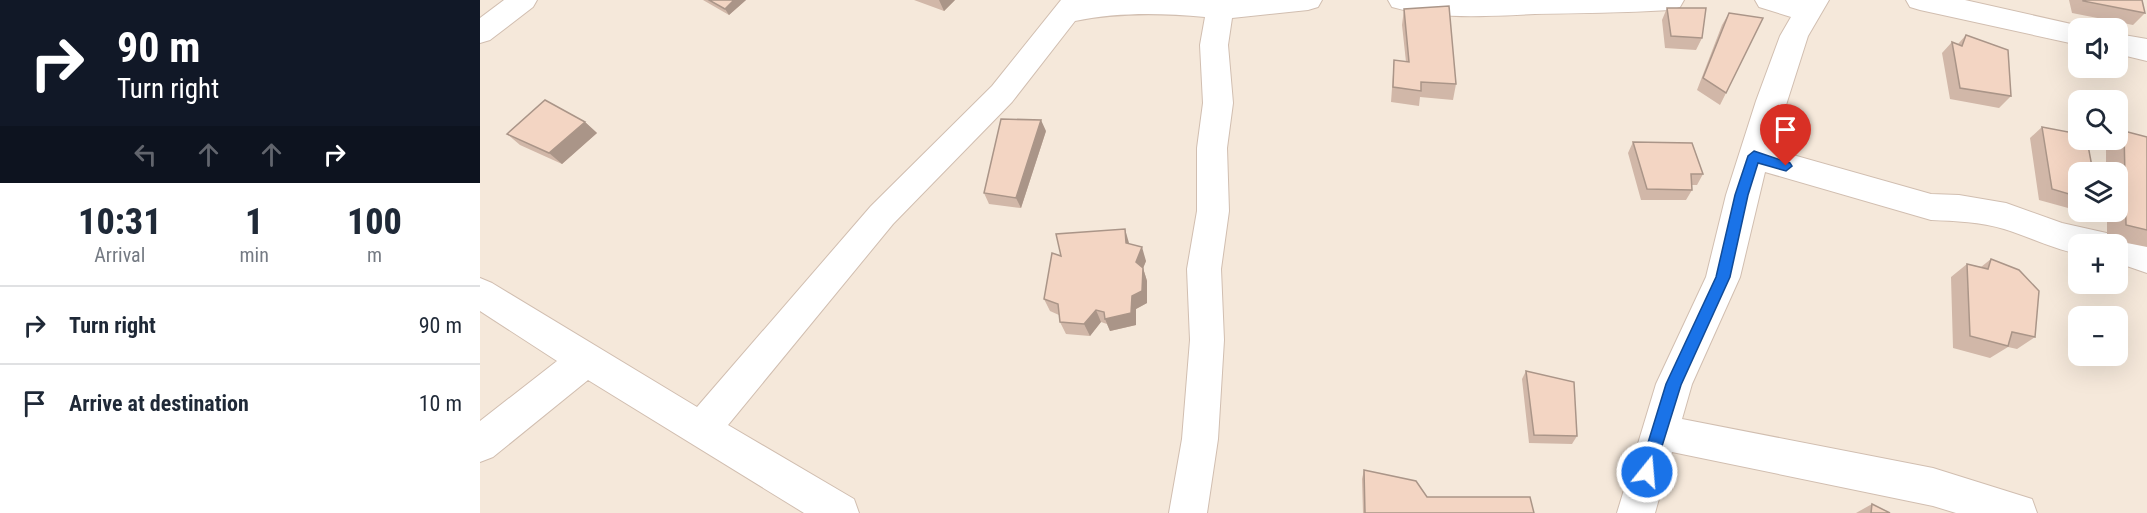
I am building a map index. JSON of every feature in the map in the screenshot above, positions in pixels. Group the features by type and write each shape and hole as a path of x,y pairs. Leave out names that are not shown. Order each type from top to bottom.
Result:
{"street":[{"path":"480,33 523,0"},
{"path":"701,430 882,215 1002,94 1071,7 1096,8 1160,3 1220,9 1308,0"},
{"path":"1402,0 1419,4 1487,7 1670,0"},
{"path":"1636,513 1674,384 1723,277 1742,195 1794,36 1811,6 1769,0"},
{"path":"1920,0 2068,33"},
{"path":"1188,513 1200,439 1205,362 1204,269 1213,211 1212,148 1218,103 1214,45 1220,9"},
{"path":"2128,46 2147,50"},
{"path":"1754,156 1930,207 1959,208 2006,216 2068,238"},
{"path":"2128,252 2147,259"},
{"path":"480,292 585,360 701,430 794,502 840,513"},
{"path":"480,444 585,360"},
{"path":"1659,432 1933,487 2018,513"}],"shaded area":[{"path":"480,0 2147,0 2147,513 480,513"}],"building":[{"path":"709,0 734,0 725,9"},
{"path":"2142,0 2145,13 2083,1"},
{"path":"1449,6 1456,84 1421,82 1421,91 1393,87 1394,60 1409,62 1404,9"},
{"path":"1667,8 1706,8 1702,38 1671,36"},
{"path":"1729,13 1763,18 1726,93 1703,78"},
{"path":"1966,35 2008,50 2011,96 1960,88 1952,42 1962,46"},
{"path":"545,100 585,122 549,153 507,134"},
{"path":"1001,119 1041,120 1016,198 984,193"},
{"path":"2042,127 2068,132 2068,150 2089,150 2091,162 2068,162 2068,194 2052,189"},
{"path":"2128,132 2147,137 2147,230 2126,225 2128,222 2128,162 2125,162 2124,150 2128,150"},
{"path":"1633,142 1692,143 1703,174 1691,174 1692,190 1647,189"},
{"path":"1125,229 1126,243 1142,247 1136,262 1143,268 1142,291 1132,296 1131,313 1105,319 1104,312 1096,310 1084,324 1060,322 1058,304 1044,299 1052,253 1061,256 1056,234"},
{"path":"1991,259 2019,270 2039,291 2035,337 2012,332 2008,346 1970,336 1967,264 1988,269"},
{"path":"1526,371 1574,382 1577,436 1534,435"},
{"path":"1364,470 1416,481 1427,497 1530,497 1534,513 1365,513"},
{"path":"1872,504 1890,513 1871,513"}],"route":[{"path":"1647,472 1674,384 1723,277 1742,195 1754,156 1786,166"}]}
